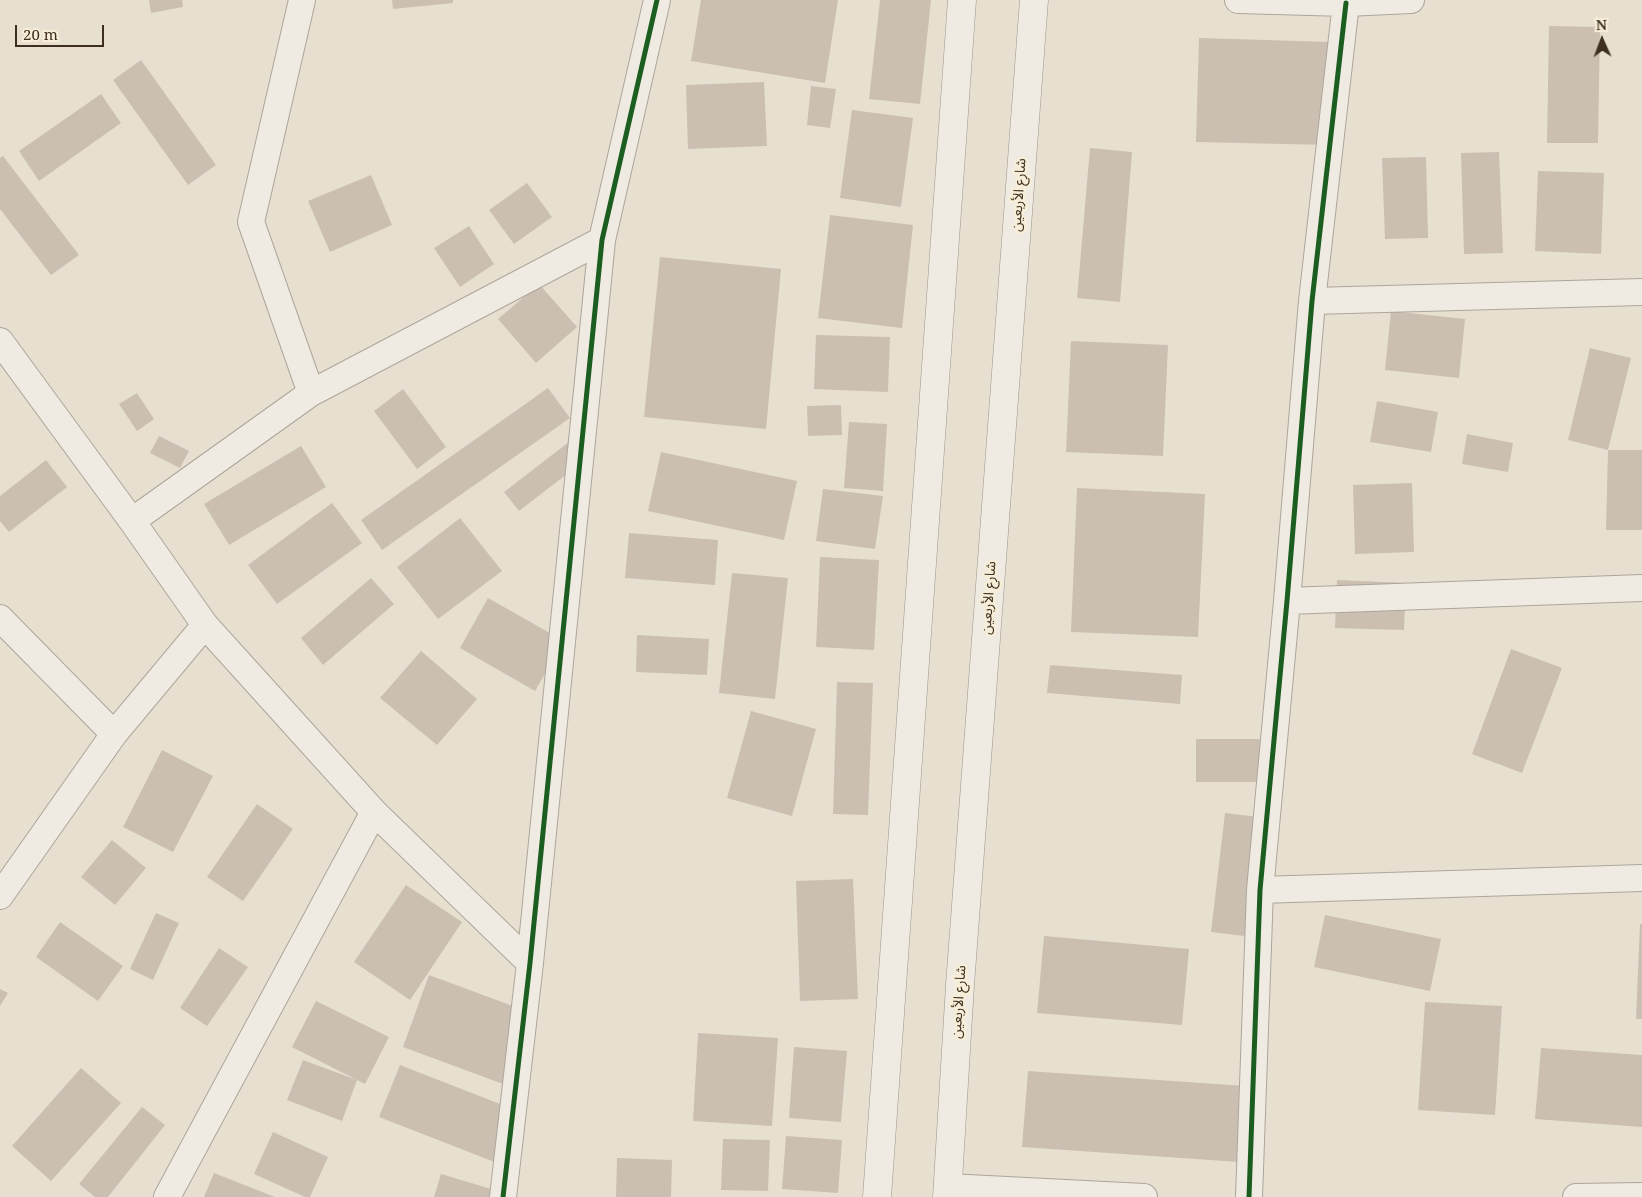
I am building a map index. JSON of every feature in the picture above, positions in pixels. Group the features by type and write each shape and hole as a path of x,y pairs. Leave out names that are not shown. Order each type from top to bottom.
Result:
{"main road":[{"path":"877,1197 962,0"},
{"name":"شارع الأربعين","path":"947,1192 960,985 1034,0"}],"street":[{"path":"302,0 252,222 311,393"},
{"path":"503,1197 530,963 602,240 657,0"},
{"path":"1238,0 1346,3 1412,0"},
{"path":"1249,1197 1260,890 1312,301 1346,3"},
{"path":"132,521 311,393 602,240"},
{"path":"1312,301 1642,292"},
{"path":"0,341 132,521 205,625 374,812 530,963"},
{"path":"1287,601 1642,588"},
{"path":"0,618 114,734"},
{"path":"0,896 114,734 205,625"},
{"path":"167,1197 374,812"},
{"path":"1260,890 1642,878"},
{"path":"947,1192 1144,1197"},
{"path":"1576,1197 1642,1196"}],"building":[{"path":"149,0 182,0 183,7 151,13"},
{"path":"392,0 453,0 453,3 393,9"},
{"path":"701,0 838,0 825,83 691,61"},
{"path":"880,0 931,0 920,104 869,99"},
{"path":"1549,26 1600,27 1598,143 1547,143"},
{"path":"1199,38 1331,42 1328,145 1196,142"},
{"path":"141,60 216,165 188,185 113,80"},
{"path":"764,82 767,146 688,149 686,85"},
{"path":"811,86 836,89 830,128 807,125"},
{"path":"101,94 121,123 39,181 19,151"},
{"path":"852,110 913,118 901,207 840,198"},
{"path":"1090,148 1132,152 1120,302 1077,298"},
{"path":"1499,152 1503,253 1464,254 1461,153"},
{"path":"3,156 79,255 51,275 0,209 0,158"},
{"path":"1426,157 1428,238 1385,239 1382,158"},
{"path":"1538,171 1604,173 1601,254 1535,251"},
{"path":"371,175 392,225 330,252 308,201"},
{"path":"527,183 552,217 514,244 489,210"},
{"path":"830,215 913,225 902,328 818,318"},
{"path":"469,226 494,264 460,287 434,248"},
{"path":"660,257 781,269 766,429 644,417"},
{"path":"539,284 577,327 536,363 498,319"},
{"path":"1391,311 1465,319 1459,378 1385,370"},
{"path":"816,335 890,337 888,392 814,389"},
{"path":"1071,341 1168,345 1163,456 1066,452"},
{"path":"1590,348 1631,358 1608,450 1568,440"},
{"path":"548,388 570,418 382,550 361,520"},
{"path":"403,389 446,447 417,469 374,411"},
{"path":"137,393 154,419 137,431 119,404"},
{"path":"1377,401 1438,412 1431,452 1370,442"},
{"path":"841,405 842,435 808,436 807,406"},
{"path":"849,422 887,424 883,491 844,488"},
{"path":"1467,434 1513,443 1508,472 1462,464"},
{"path":"159,436 189,451 180,468 150,453"},
{"path":"574,438 589,457 519,511 504,492"},
{"path":"301,446 326,487 229,545 204,504"},
{"path":"1608,450 1642,450 1642,530 1606,530"},
{"path":"661,452 797,481 784,540 648,511"},
{"path":"46,460 67,487 9,532 0,521 0,496"},
{"path":"1412,483 1414,552 1355,554 1353,485"},
{"path":"1077,488 1205,494 1198,637 1071,632"},
{"path":"823,489 883,496 875,549 816,541"},
{"path":"332,503 362,543 277,604 248,565"},
{"path":"460,518 502,571 438,619 397,567"},
{"path":"629,533 718,540 715,585 625,578"},
{"path":"820,557 879,560 874,650 816,647"},
{"path":"732,573 788,578 775,699 719,693"},
{"path":"371,578 394,604 323,665 301,638"},
{"path":"1337,580 1406,583 1404,630 1335,628"},
{"path":"488,598 564,641 535,691 460,648"},
{"path":"637,635 709,639 707,675 636,672"},
{"path":"1511,649 1562,668 1522,773 1472,754"},
{"path":"421,651 477,699 437,745 380,698"},
{"path":"1050,665 1182,675 1180,704 1047,693"},
{"path":"837,682 873,683 868,815 833,814"},
{"path":"751,711 816,729 792,816 727,798"},
{"path":"1196,739 1260,739 1259,782 1196,782"},
{"path":"162,750 213,776 173,852 123,827"},
{"path":"257,804 293,829 243,901 207,877"},
{"path":"1225,813 1275,819 1261,938 1211,932"},
{"path":"112,840 146,868 115,905 81,877"},
{"path":"853,879 858,999 800,1001 796,881"},
{"path":"406,885 462,922 410,1000 354,962"},
{"path":"156,913 179,923 153,980 130,969"},
{"path":"1325,915 1441,939 1430,991 1314,967"},
{"path":"60,922 123,966 98,1001 36,957"},
{"path":"1640,924 1642,924 1642,1019 1636,1019"},
{"path":"1044,936 1189,949 1182,1025 1037,1013"},
{"path":"219,948 248,967 207,1026 180,1008"},
{"path":"429,975 529,1012 503,1084 403,1047"},
{"path":"0,989 8,993 0,1006"},
{"path":"316,1001 389,1037 365,1084 292,1047"},
{"path":"1425,1002 1502,1006 1495,1115 1418,1110"},
{"path":"698,1033 778,1038 772,1126 693,1121"},
{"path":"794,1047 847,1051 841,1122 789,1118"},
{"path":"1541,1048 1642,1055 1642,1127 1535,1119"},
{"path":"303,1060 357,1080 342,1121 287,1100"},
{"path":"400,1065 518,1111 497,1163 379,1117"},
{"path":"81,1068 121,1103 51,1181 12,1146"},
{"path":"1028,1071 1245,1086 1239,1162 1022,1147"},
{"path":"142,1107 165,1125 108,1197 95,1197 79,1184"},
{"path":"273,1132 328,1157 310,1197 305,1197 254,1174"},
{"path":"786,1136 842,1140 838,1193 782,1189"},
{"path":"723,1139 770,1140 768,1191 721,1190"},
{"path":"617,1158 672,1160 671,1197 616,1197"},
{"path":"214,1173 275,1197 204,1197"},
{"path":"441,1174 498,1191 496,1197 434,1197"}],"cycle path":[{"path":"503,1197 530,963 602,240 657,0"},
{"path":"1249,1197 1260,890 1312,301 1346,3"}]}
